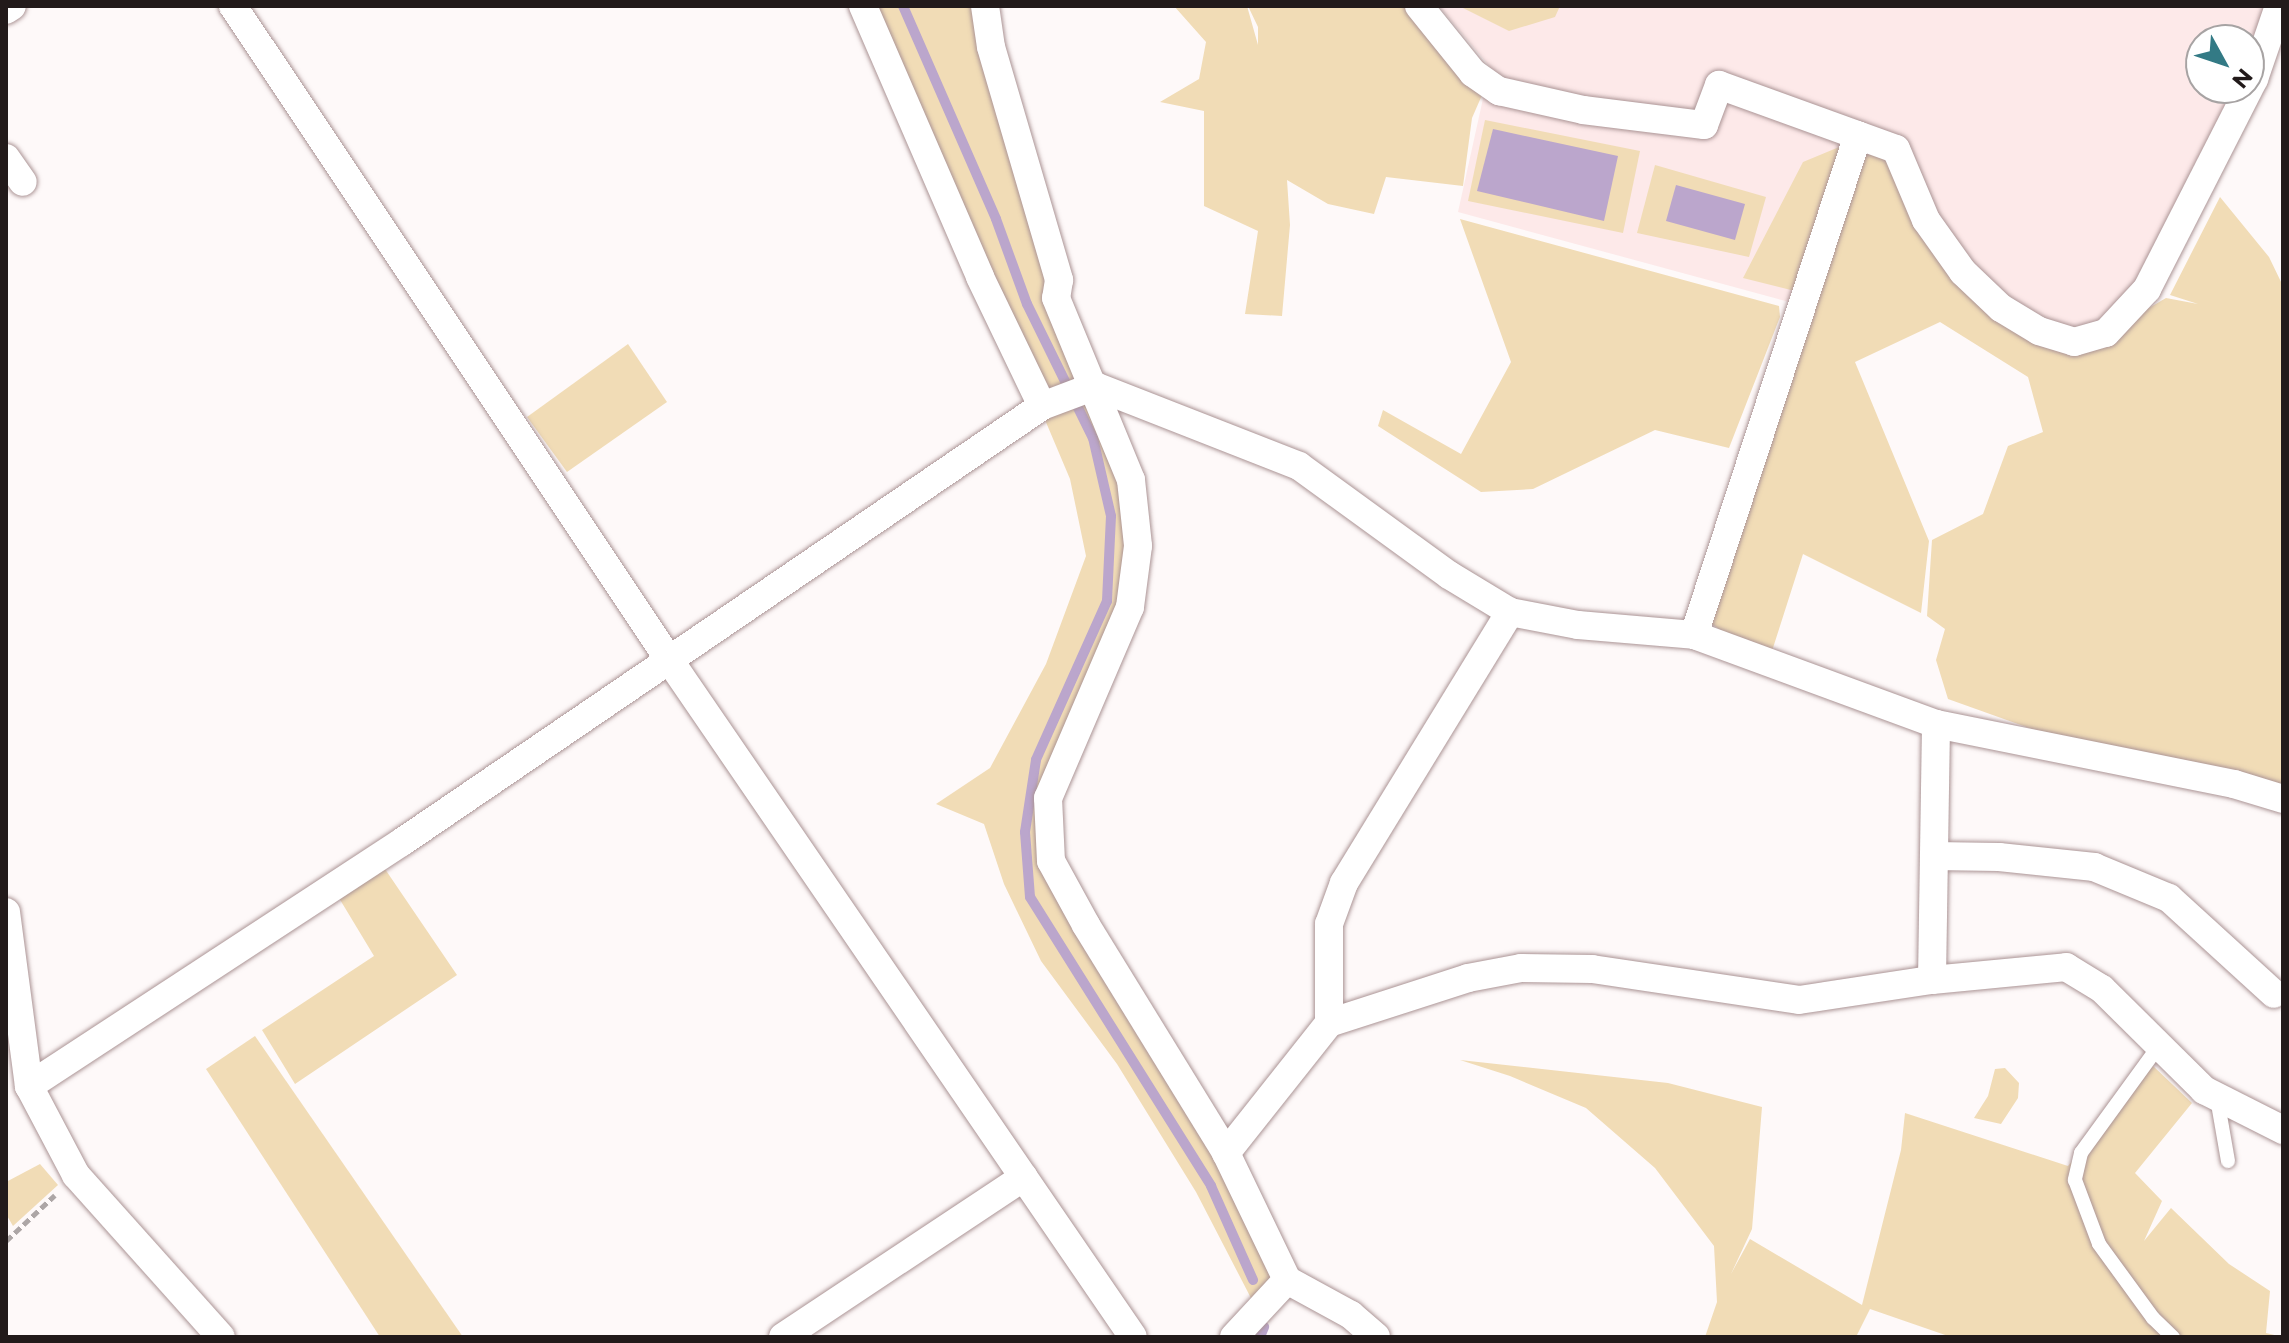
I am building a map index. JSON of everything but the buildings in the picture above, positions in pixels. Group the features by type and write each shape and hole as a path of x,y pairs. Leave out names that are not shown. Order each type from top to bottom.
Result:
{"street":[{"path":"6,10 12,6"},
{"path":"233,6 670,661 1133,1337"},
{"path":"863,6 980,277 1042,406"},
{"path":"985,6 991,47 1059,280 1056,298 1090,387 1131,480 1138,546 1130,607 1048,798 1051,861 1086,925 1226,1153 1287,1280 1351,1315 1376,1337"},
{"path":"1419,6 1473,73 1499,91 1583,110 1704,125 1719,85 1896,149 1926,220 1963,272 2001,308 2039,331 2074,342 2106,333 2147,289 2254,79 2279,6"},
{"path":"1694,635 1858,135"},
{"path":"6,158 23,182"},
{"path":"29,1086 402,842 1042,406 1090,387 1299,466 1449,575 1510,612 1578,625 1694,635 1936,724 2234,784 2283,799"},
{"path":"1329,1023 1329,924 1344,883 1510,612"},
{"path":"1932,980 1936,724"},
{"path":"1934,856 1999,857 2094,867 2169,898 2274,994"},
{"path":"6,912 29,1086 76,1175 221,1337"},
{"path":"1226,1153 1329,1023 1468,978 1521,968 1592,969 1799,1000 1932,980 2066,967 2102,989 2204,1090 2283,1130"},
{"path":"783,1337 1024,1177"},
{"path":"1234,1337 1287,1280"}],"lane":[{"path":"2158,1047 2081,1153 2075,1180 2099,1244 2153,1318 2173,1337"},
{"path":"2217,1097 2228,1161"}],"path":[{"path":"6,1241 76,1175"}],"shaded area":[{"path":"870,6 984,6 981,28 1113,431 1135,574 1048,797 1051,861 1283,1273 1252,1300 1196,1192 1117,1064 1041,961 1004,884 984,824 936,804 990,768 1046,664 1086,556 1070,479"},
{"path":"1174,6 1247,6 1258,45 1258,27 1248,6 1412,6 1486,86 1472,118 1463,186 1386,177 1374,214 1328,204 1287,180 1290,225 1282,316 1245,314 1258,231 1204,206 1204,111 1160,102 1199,79 1206,42"},
{"path":"1439,6 2279,6 2265,47 2265,24 2185,24 2185,104 2241,104 2142,296 2106,333 2065,340 2001,308 1926,220 1896,149 1858,135 1800,305 1458,212 1490,67"},
{"path":"1459,6 1560,6 1555,17 1509,31"},
{"path":"1485,120 1640,151 1623,233 1468,201"},
{"path":"1493,129 1618,156 1604,221 1477,191"},
{"path":"1856,140 1902,162 1970,293 2073,346 2106,333 2166,298 2198,304 2170,295 2220,197 2269,257 2283,286 2283,795 2122,761 1948,699 1936,660 1945,629 1927,616 1932,540 1983,514 2008,446 2043,432 2028,377 1940,322 1855,362 1929,541 1921,613 1803,554 1772,651 1731,638 1708,621 1811,295 1743,278 1803,162"},
{"path":"1655,165 1766,197 1749,257 1637,233"},
{"path":"1676,185 1745,204 1735,240 1666,221"},
{"path":"1460,219 1779,306 1780,317 1729,448 1655,430 1533,489 1481,492 1378,426 1383,410 1461,454 1511,362"},
{"path":"628,344 667,402 567,472 527,417"},
{"path":"385,869 457,975 295,1084 262,1030 374,956 339,898"},
{"path":"255,1036 463,1337 380,1337 206,1069"},
{"path":"1460,1060 1668,1083 1762,1107 1752,1229 1731,1274 1750,1239 1862,1305 1901,1150 1905,1113 2068,1166 2152,1065 2192,1103 2135,1173 2162,1201 2144,1241 2171,1208 2229,1264 2270,1291 2266,1333 2283,1337 1951,1337 1870,1309 1856,1337 1705,1337 1717,1302 1714,1246 1655,1168 1586,1108 1510,1076"},
{"path":"2005,1068 2019,1083 2018,1098 2001,1124 1974,1118 1988,1096 1995,1069"},
{"path":"40,1164 58,1185 13,1226 6,1214 6,1182"}],"waterway":[{"path":"903,6 996,219 1027,304 1093,438 1111,516 1107,601 1036,760 1025,832 1030,897 1211,1186 1253,1280"},
{"path":"1260,1337 1264,1327"}]}
